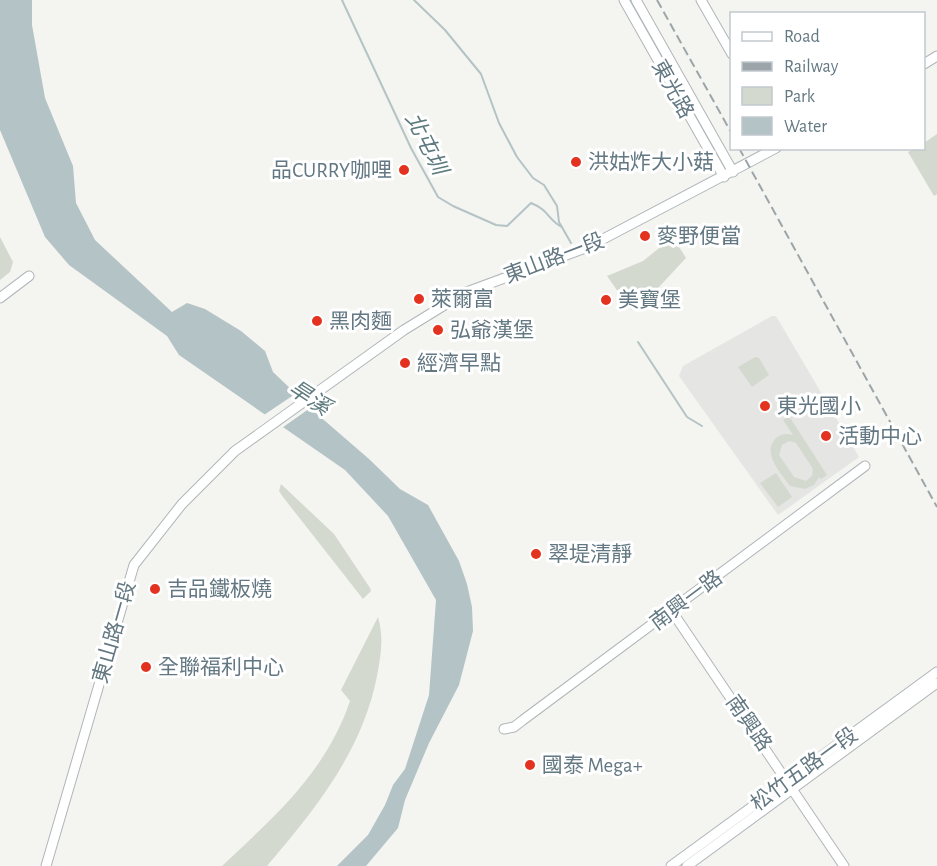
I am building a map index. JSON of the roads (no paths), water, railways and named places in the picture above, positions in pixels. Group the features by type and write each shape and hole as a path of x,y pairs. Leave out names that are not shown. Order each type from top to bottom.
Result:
{"street":[{"name":"東光路","path":"624,0 728,174"},
{"name":"東光路","path":"636,0 728,174"},
{"path":"700,0 730,51"},
{"name":"東山路一段","path":"46,866 134,565 182,504 241,446 339,376 464,293 588,247 772,150"},
{"path":"0,298 29,276"},
{"name":"南興一路","path":"504,729 514,727 865,466"},
{"name":"南興路","path":"671,610 844,866"},
{"name":"松竹五路一段","path":"687,866 937,672"},
{"name":"松竹五路一段","path":"671,866 937,683"}],"water":[{"path":"0,0 32,0 32,25 45,98 73,166 76,203 95,240 172,312 187,303 205,309 241,331 265,351 273,372 317,414 400,489 428,505 459,561 472,607 473,631 459,685 429,743 405,800 398,828 366,866 337,866 368,835 393,785 405,769 429,695 436,600 388,516 345,470 179,355 167,336 69,265 45,237 0,130"}],"waterway":[{"name":"北屯圳","path":"342,0 411,148 438,197 496,225 507,226 531,203 562,227"},
{"name":"北屯圳","path":"414,0 445,30 481,74 499,123 517,157 533,178 544,185 557,206 559,222 571,243"},
{"path":"638,342 687,417 702,426"}],"railway":[{"path":"657,0 730,130"},
{"path":"740,150 937,507"}],"place":[{"name":"洪姑炸大小菇","path":"576,162"},
{"name":"品CURRY咖哩","path":"404,170"},
{"name":"麥野便當","path":"645,236"},
{"name":"萊爾富","path":"419,299"},
{"name":"美寶堡","path":"606,300"},
{"name":"黑肉麵","path":"317,321"},
{"name":"弘爺漢堡","path":"438,330"},
{"name":"經濟早點","path":"405,363"},
{"name":"東光國小","path":"765,406"},
{"name":"活動中心","path":"826,436"},
{"name":"翠堤清靜","path":"536,554"},
{"name":"吉品鐵板燒","path":"155,589"},
{"name":"全聯福利中心","path":"146,667"},
{"name":"國泰 Mega+","path":"530,765"}],"water label":[{"name":"旱溪","path":"310,397"}]}
